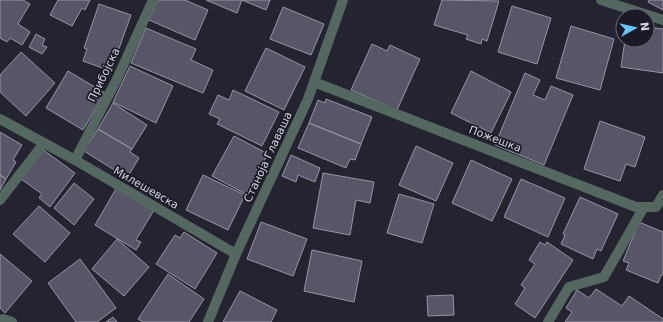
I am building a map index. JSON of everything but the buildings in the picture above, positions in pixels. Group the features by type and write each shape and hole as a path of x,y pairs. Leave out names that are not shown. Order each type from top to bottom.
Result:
{"street":[{"name":"Прибојска","path":"75,160 117,79 153,0"},
{"name":"Станоја Главаша","path":"208,322 236,254 308,99 342,0"},
{"path":"601,0 663,20"},
{"name":"Пожешка","path":"314,82 636,207 644,207"},
{"name":"Милешевска","path":"0,119 75,160 236,254"},
{"path":"0,200 44,143"},
{"path":"548,322 569,287 604,277 644,207 656,207 663,195"}]}
